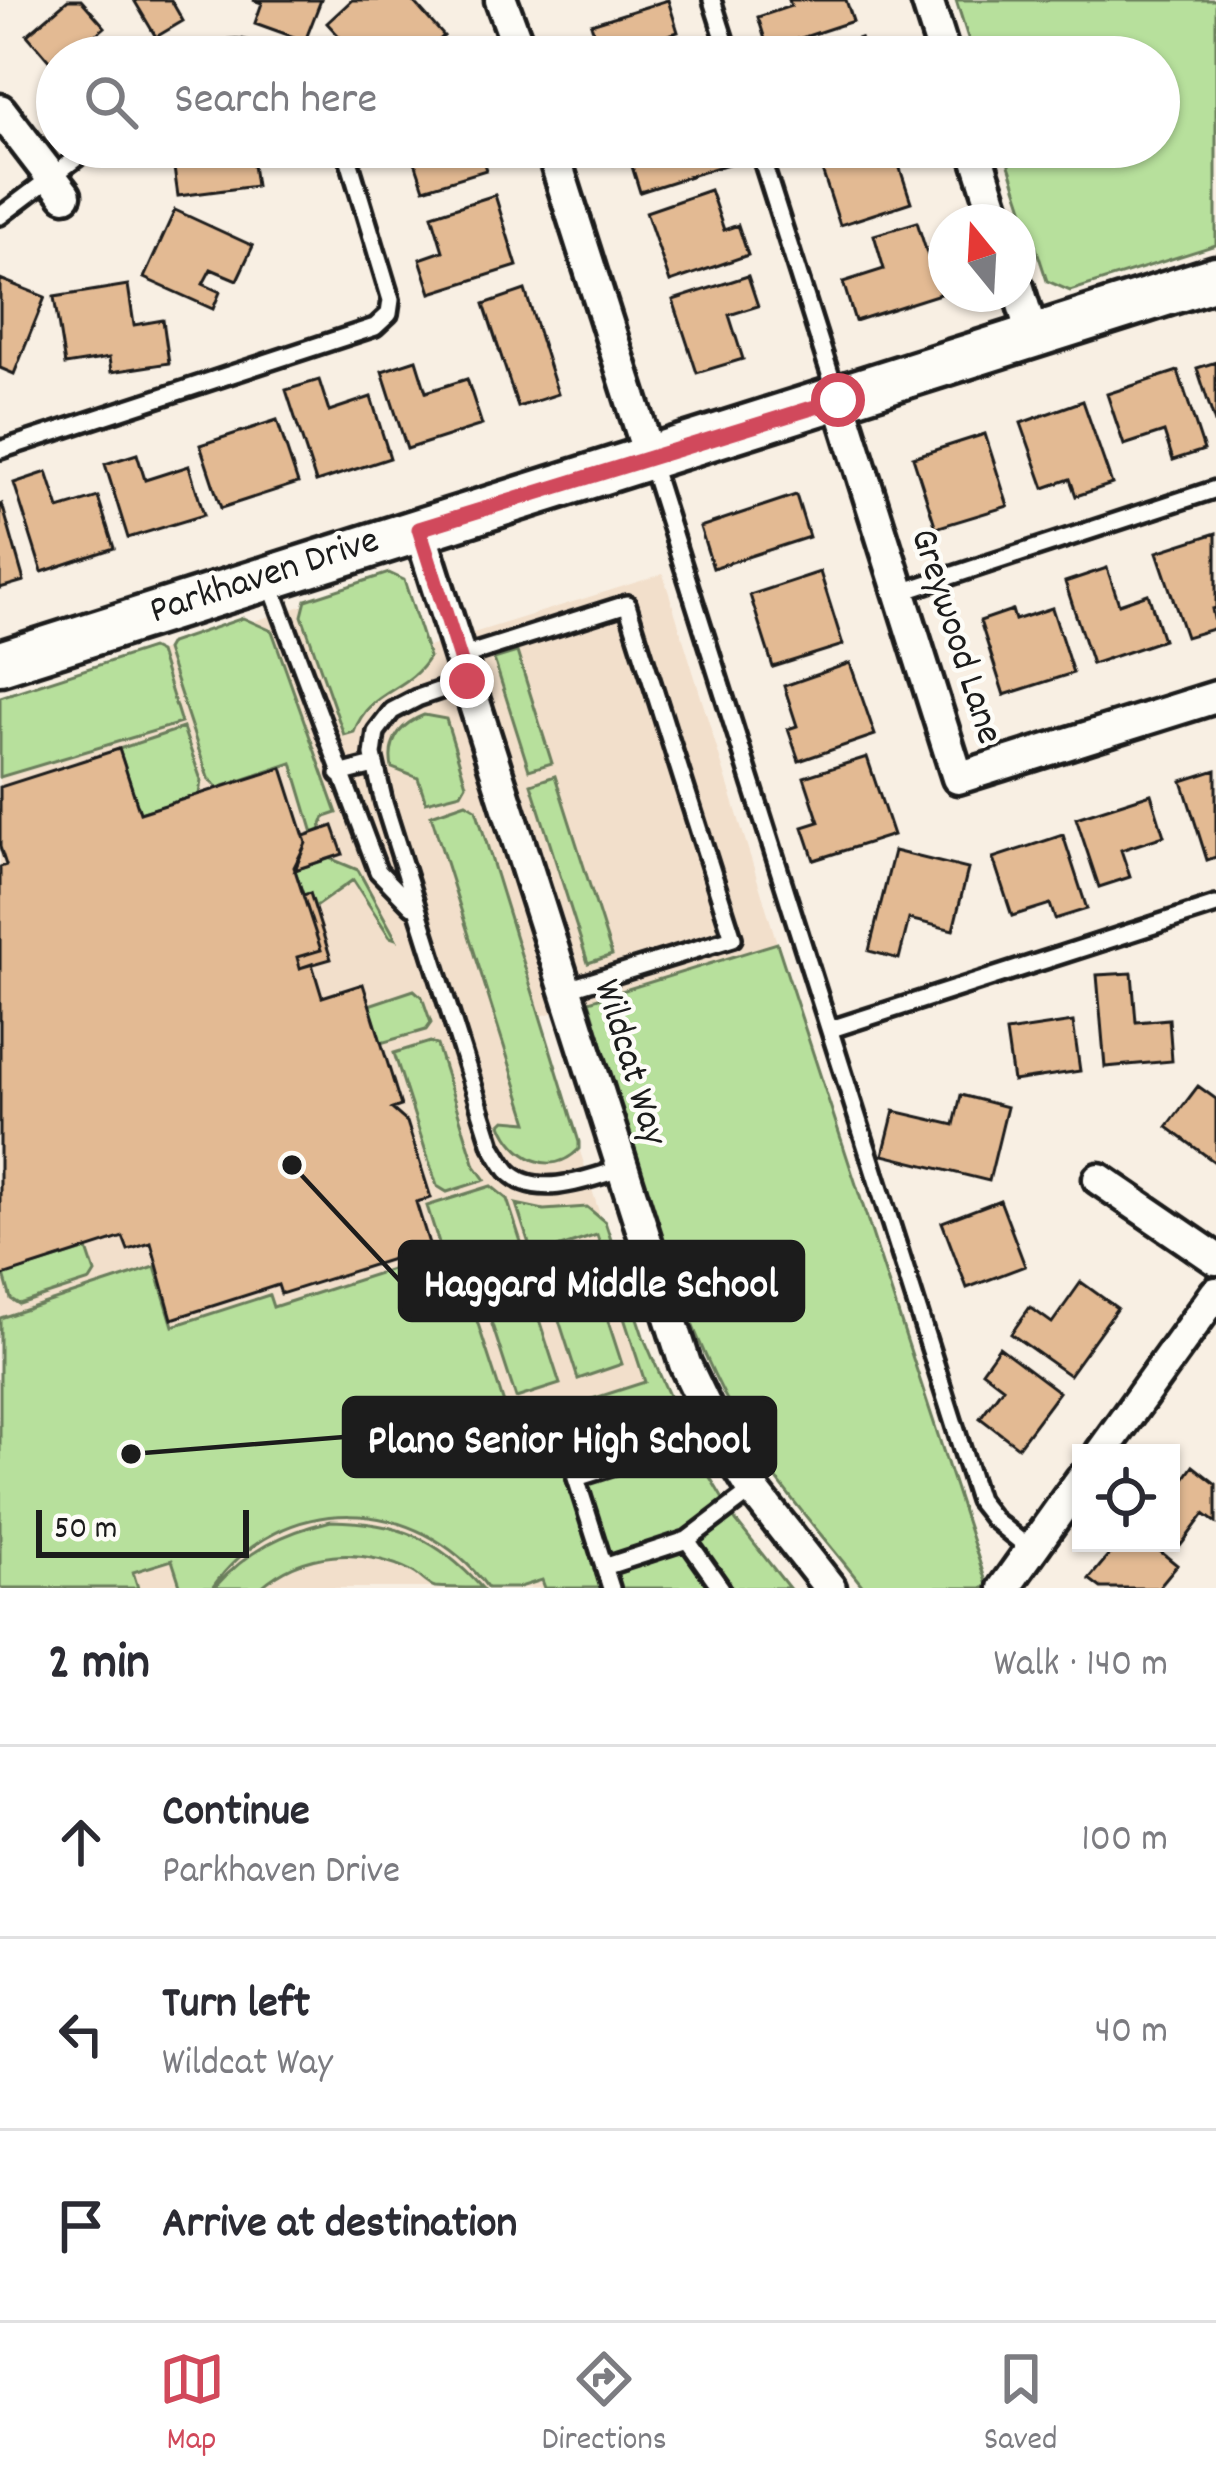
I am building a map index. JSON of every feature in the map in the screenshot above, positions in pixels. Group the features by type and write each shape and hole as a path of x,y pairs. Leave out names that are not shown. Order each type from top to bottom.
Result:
{"street":[{"path":"502,0 515,36"},
{"path":"927,0 938,36"},
{"path":"0,110 36,157"},
{"path":"44,168 58,186"},
{"path":"558,168 650,458"},
{"path":"981,168 992,204"},
{"name":"Parkhaven Drive","path":"0,663 1216,278"},
{"path":"1026,312 1033,337"},
{"name":"Greywood Lane","path":"838,400 958,778 1216,697"},
{"name":"Wildcat Way","path":"419,529 685,1364 718,1433 753,1490 830,1588"},
{"path":"1099,1179 1216,1259"},
{"path":"1107,1444 1216,1293"},
{"path":"1004,1588 1072,1493"}],"lane":[{"path":"712,0 723,36"},
{"path":"0,216 58,186 73,168"},
{"path":"0,450 375,326 389,314 391,300 351,168"},
{"path":"765,168 838,400"},
{"path":"650,458 978,1500 1031,1550"},
{"path":"899,592 1216,489"},
{"path":"268,577 378,871 417,910"},
{"path":"564,991 733,938 627,604 463,669 392,711 376,732 374,765 492,1146 511,1175 537,1185 577,1183 620,1169"},
{"path":"339,774 374,765"},
{"path":"831,1029 1216,905"},
{"path":"610,1588 576,1478 718,1433"},
{"path":"604,1567 687,1540 753,1490"},
{"path":"687,1540 722,1588"}],"shaded area":[{"path":"663,574 777,943 538,1017 662,1400 553,1588 0,1588 0,702 396,576 422,649"}],"green space":[{"path":"956,0 1216,0 1216,245 1070,291 1047,281 1036,248 1036,204 1022,204 1010,168 1180,168 1180,36 967,36"},
{"path":"389,573 404,580 429,657 411,678 370,707 354,732 344,735 302,616 306,600"},
{"path":"243,618 272,631 337,813 325,817 320,830 313,833 292,763 218,788 208,778 166,650 170,643"},
{"path":"151,648 159,652 181,723 0,777 0,697"},
{"path":"517,652 552,763 529,770 494,659"},
{"path":"424,715 446,719 466,784 461,793 426,802 418,778 392,768 391,759 397,736"},
{"path":"183,728 201,780 199,795 140,813 119,749"},
{"path":"555,776 612,955 588,963 531,784"},
{"path":"466,803 476,809 579,1142 579,1149 556,1162 523,1154 501,1124 505,1120 528,1122 431,815"},
{"path":"329,858 358,870 396,939 390,937 353,880 315,907 310,893 303,895 295,870"},
{"path":"777,943 988,1588 864,1588 768,1468 727,1401 659,1232 589,1001"},
{"path":"414,990 422,997 431,1023 426,1030 381,1043 369,1005"},
{"path":"430,1042 437,1045 475,1166 485,1180 447,1192 437,1186 394,1053"},
{"path":"491,1186 507,1199 526,1257 463,1278 511,1425 645,1382 597,1235 533,1256 516,1204 544,1210 587,1207 605,1222 643,1336 674,1407 670,1410 736,1521 789,1588 545,1588 542,1580 517,1588 488,1588 459,1557 425,1534 388,1520 350,1516 311,1520 274,1533 241,1556 212,1588 181,1588 172,1560 133,1572 138,1588 0,1588 0,1318 155,1267 173,1326 269,1295 273,1307 442,1253 427,1206"},
{"path":"87,1249 95,1273 90,1281 19,1304 11,1299 4,1275"},
{"path":"591,1269 622,1364 578,1379 547,1283"},
{"path":"529,1289 560,1384 516,1398 485,1303"},
{"path":"331,1521 377,1525 415,1536 449,1557 482,1588 435,1587 392,1563 333,1556 295,1566 260,1588 214,1588 267,1545"}],"building":[{"path":"68,0 81,0 105,27 94,36 36,36 36,46 27,35"},
{"path":"134,0 171,0 183,21 155,36"},
{"path":"253,0 321,0 307,36 291,36 255,23 262,3"},
{"path":"352,0 412,0 444,36 339,36 327,23"},
{"path":"668,0 678,32 595,36 591,24"},
{"path":"789,0 846,0 853,21 807,36 764,36 758,17 791,6"},
{"path":"174,168 254,168 256,186 178,196"},
{"path":"417,168 485,168 486,170 424,189"},
{"path":"633,168 715,168 640,192"},
{"path":"821,168 900,168 911,202 840,225"},
{"path":"710,190 724,230 738,225 748,255 670,282 646,212"},
{"path":"495,195 517,266 431,293 420,259 443,251 432,215"},
{"path":"175,210 253,246 237,280 211,269 203,284 220,292 213,309 144,278"},
{"path":"917,222 928,256 928,298 855,321 843,282 884,269 874,235"},
{"path":"748,276 758,306 729,315 743,359 697,373 673,300"},
{"path":"0,279 45,297 14,374 0,368"},
{"path":"128,285 134,325 163,320 169,363 111,372 109,358 65,365 54,297"},
{"path":"525,290 558,394 518,407 484,304"},
{"path":"416,360 426,392 467,379 482,425 407,449 382,371"},
{"path":"1216,362 1216,426 1197,368"},
{"path":"1178,371 1204,450 1173,460 1164,432 1124,445 1107,394"},
{"path":"319,380 329,411 371,397 390,458 316,482 286,390"},
{"path":"1083,401 1112,484 1076,496 1070,479 1044,488 1021,423"},
{"path":"277,420 298,483 221,508 200,445"},
{"path":"985,434 1008,506 936,528 913,457"},
{"path":"137,454 145,480 189,466 204,515 128,538 105,464"},
{"path":"47,472 59,509 98,497 114,548 42,572 14,483"},
{"path":"796,495 809,537 713,568 700,527"},
{"path":"0,505 24,581 0,588"},
{"path":"1216,533 1216,608 1212,609 1216,628 1186,637 1157,552"},
{"path":"1107,568 1119,604 1148,594 1163,640 1092,664 1065,582"},
{"path":"820,572 843,645 773,667 750,595"},
{"path":"1052,608 1073,673 1004,695 980,621 1012,610 1015,620"},
{"path":"850,663 875,735 799,761 788,729 797,726 784,686"},
{"path":"119,749 140,813 282,768 306,843 294,867 321,950 297,957 300,968 312,964 322,997 363,984 401,1106 392,1109 407,1122 431,1198 416,1202 430,1247 281,1294 278,1285 172,1319 151,1243 128,1250 123,1237 0,1277 0,867 6,865 0,847 0,787"},
{"path":"867,757 893,835 814,860 803,827 819,822 804,777"},
{"path":"1216,770 1216,857 1207,860 1182,781"},
{"path":"1151,794 1164,836 1121,850 1130,877 1099,887 1076,818"},
{"path":"333,826 343,854 295,870 306,843 304,836"},
{"path":"1063,835 1087,909 1055,919 1050,904 1012,916 993,858"},
{"path":"894,851 968,869 953,930 909,919 899,959 869,951"},
{"path":"310,893 331,959 300,968 297,957 321,950 303,895"},
{"path":"1132,973 1136,1022 1169,1019 1172,1061 1105,1067 1097,975"},
{"path":"1073,1022 1080,1071 1013,1081 1006,1032"},
{"path":"1198,1086 1216,1099 1216,1163 1167,1127"},
{"path":"961,1095 1007,1107 989,1181 883,1155 894,1111 954,1125"},
{"path":"1000,1200 1025,1266 967,1288 942,1222"},
{"path":"1081,1282 1117,1308 1069,1375 1011,1334 1030,1307 1052,1323"},
{"path":"999,1347 1059,1392 1018,1447 980,1418 1003,1387 982,1371"},
{"path":"1193,1466 1216,1484 1216,1523 1204,1514 1181,1545 1180,1544 1180,1484"},
{"path":"1112,1552 1161,1552 1177,1565 1158,1588 1101,1588 1089,1579"}],"place":[{"name":"Haggard Middle School","path":"292,1165"},
{"name":"Plano Senior High School","path":"131,1454"}],"route":[{"path":"467,681 419,529 838,400"}]}
